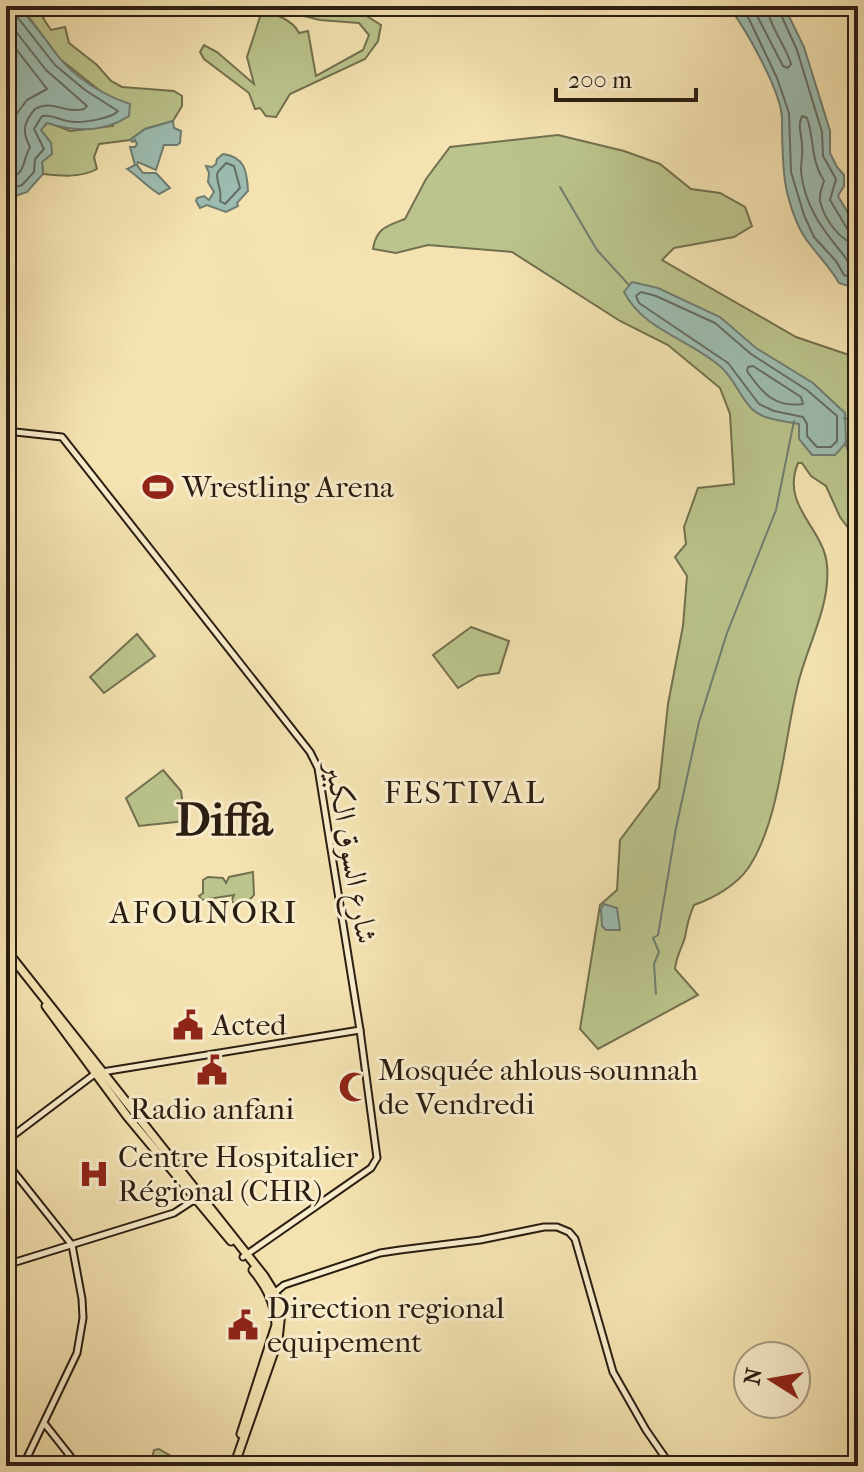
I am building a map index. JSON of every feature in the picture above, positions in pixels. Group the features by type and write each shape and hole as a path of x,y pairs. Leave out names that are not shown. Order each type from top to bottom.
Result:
{"highway":[{"path":"6,950 100,1073 127,1116 198,1196 272,1294 275,1311 273,1339 232,1466"},
{"path":"6,958 100,1073"}],"street":[{"name":"شارع السوق الكبير","path":"6,431 62,437 316,762 378,1150 376,1163 245,1256"},
{"path":"6,1141 100,1073 360,1030"},
{"path":"6,1162 72,1245 82,1299 81,1338 74,1362 23,1466"},
{"path":"6,1265 174,1213 198,1196"},
{"path":"272,1294 284,1285 380,1253 480,1240 544,1227 557,1227 569,1232 575,1239 613,1372 671,1466"},
{"path":"44,1423 78,1466"}],"green space":[{"path":"17,6 45,6 49,13 43,18 51,30 65,27 69,43 97,65 111,81 122,87 174,91 182,96 182,106 173,121 145,129 130,140 99,144 94,157 97,169 91,172 71,176 43,174 42,162 51,143 41,130 47,122 70,131 113,126 108,97 60,59"},
{"path":"263,6 316,6 335,12 357,10 381,25 378,41 365,59 290,94 276,117 266,116 260,108 255,109 249,93 204,59 200,52 204,45 217,52 254,84 247,57 261,14 283,18 299,33 308,31 316,76 363,50 369,35 359,23 320,20"},
{"path":"558,135 624,151 660,164 691,189 720,193 745,207 752,226 734,237 674,248 662,260 796,337 858,358 858,541 840,517 826,486 811,476 802,463 798,463 794,478 798,504 824,552 827,580 822,610 798,684 768,826 744,874 692,909 675,969 698,995 598,1049 580,1029 600,905 617,890 620,840 659,788 668,704 683,626 687,576 675,557 686,544 684,527 698,488 734,484 730,414 720,388 668,345 620,321 512,252 428,245 396,253 373,249 380,232 405,219 426,179 450,147"},
{"path":"471,627 509,641 499,673 478,676 458,688 433,655"},
{"path":"137,634 155,656 104,693 90,677"},
{"path":"163,770 181,791 185,821 139,826 126,798"},
{"path":"253,872 254,895 247,903 231,902 234,895 202,900 199,896 203,893 203,880 208,877 223,878 226,883 229,877"},
{"path":"159,1449 184,1460 186,1464 132,1466 134,1461 152,1458 154,1450"}],"water":[{"path":"6,6 17,6 64,63 81,78 100,91 130,104 129,116 109,126 78,129 47,123 41,130 51,143 52,154 42,162 43,174 27,192 10,198 6,195 6,68 10,66 6,62"},
{"path":"728,6 784,6 804,47 830,131 830,153 844,175 844,186 838,196 858,230 858,289 839,283 798,225 785,184 782,118 776,92 752,44"},
{"path":"173,121 174,128 181,131 180,143 164,145 156,170 138,162 137,165 143,173 156,173 170,188 159,194 127,169 135,165 130,147 137,144 135,140 130,140 145,129"},
{"path":"223,154 236,158 243,166 248,191 237,203 238,206 226,212 207,205 200,208 197,198 204,196 209,200 214,192 208,182 206,166 212,167"},
{"path":"632,282 658,288 720,317 756,348 813,383 845,413 846,443 835,455 812,455 799,439 799,424 774,420 757,413 722,368 644,316 624,292"},
{"path":"604,904 617,908 620,930 606,930 602,926 601,909"}],"waterway":[{"path":"560,187 597,250 629,285"},
{"path":"844,418 858,423"},
{"path":"656,994 654,964 659,952 653,938 658,935 676,828 699,722 727,633 776,510 794,421"},
{"path":"845,443 853,469 854,515 858,518"}],"place":[{"name":"Wrestling Arena","path":"158,487"},
{"name":"Acted","path":"188,1025"},
{"name":"Radio anfani","path":"212,1070"},
{"name":"Mosquée ahlous-sounnah de Vendredi","path":"354,1087"},
{"name":"Centre Hospitalier Régional (CHR)","path":"94,1174"},
{"name":"Direction regional equipement","path":"243,1325"}],"district":[{"name":"FESTIVAL","path":"465,792"},
{"name":"Diffa","path":"224,820"},
{"name":"AFOUNORI","path":"204,912"}]}
